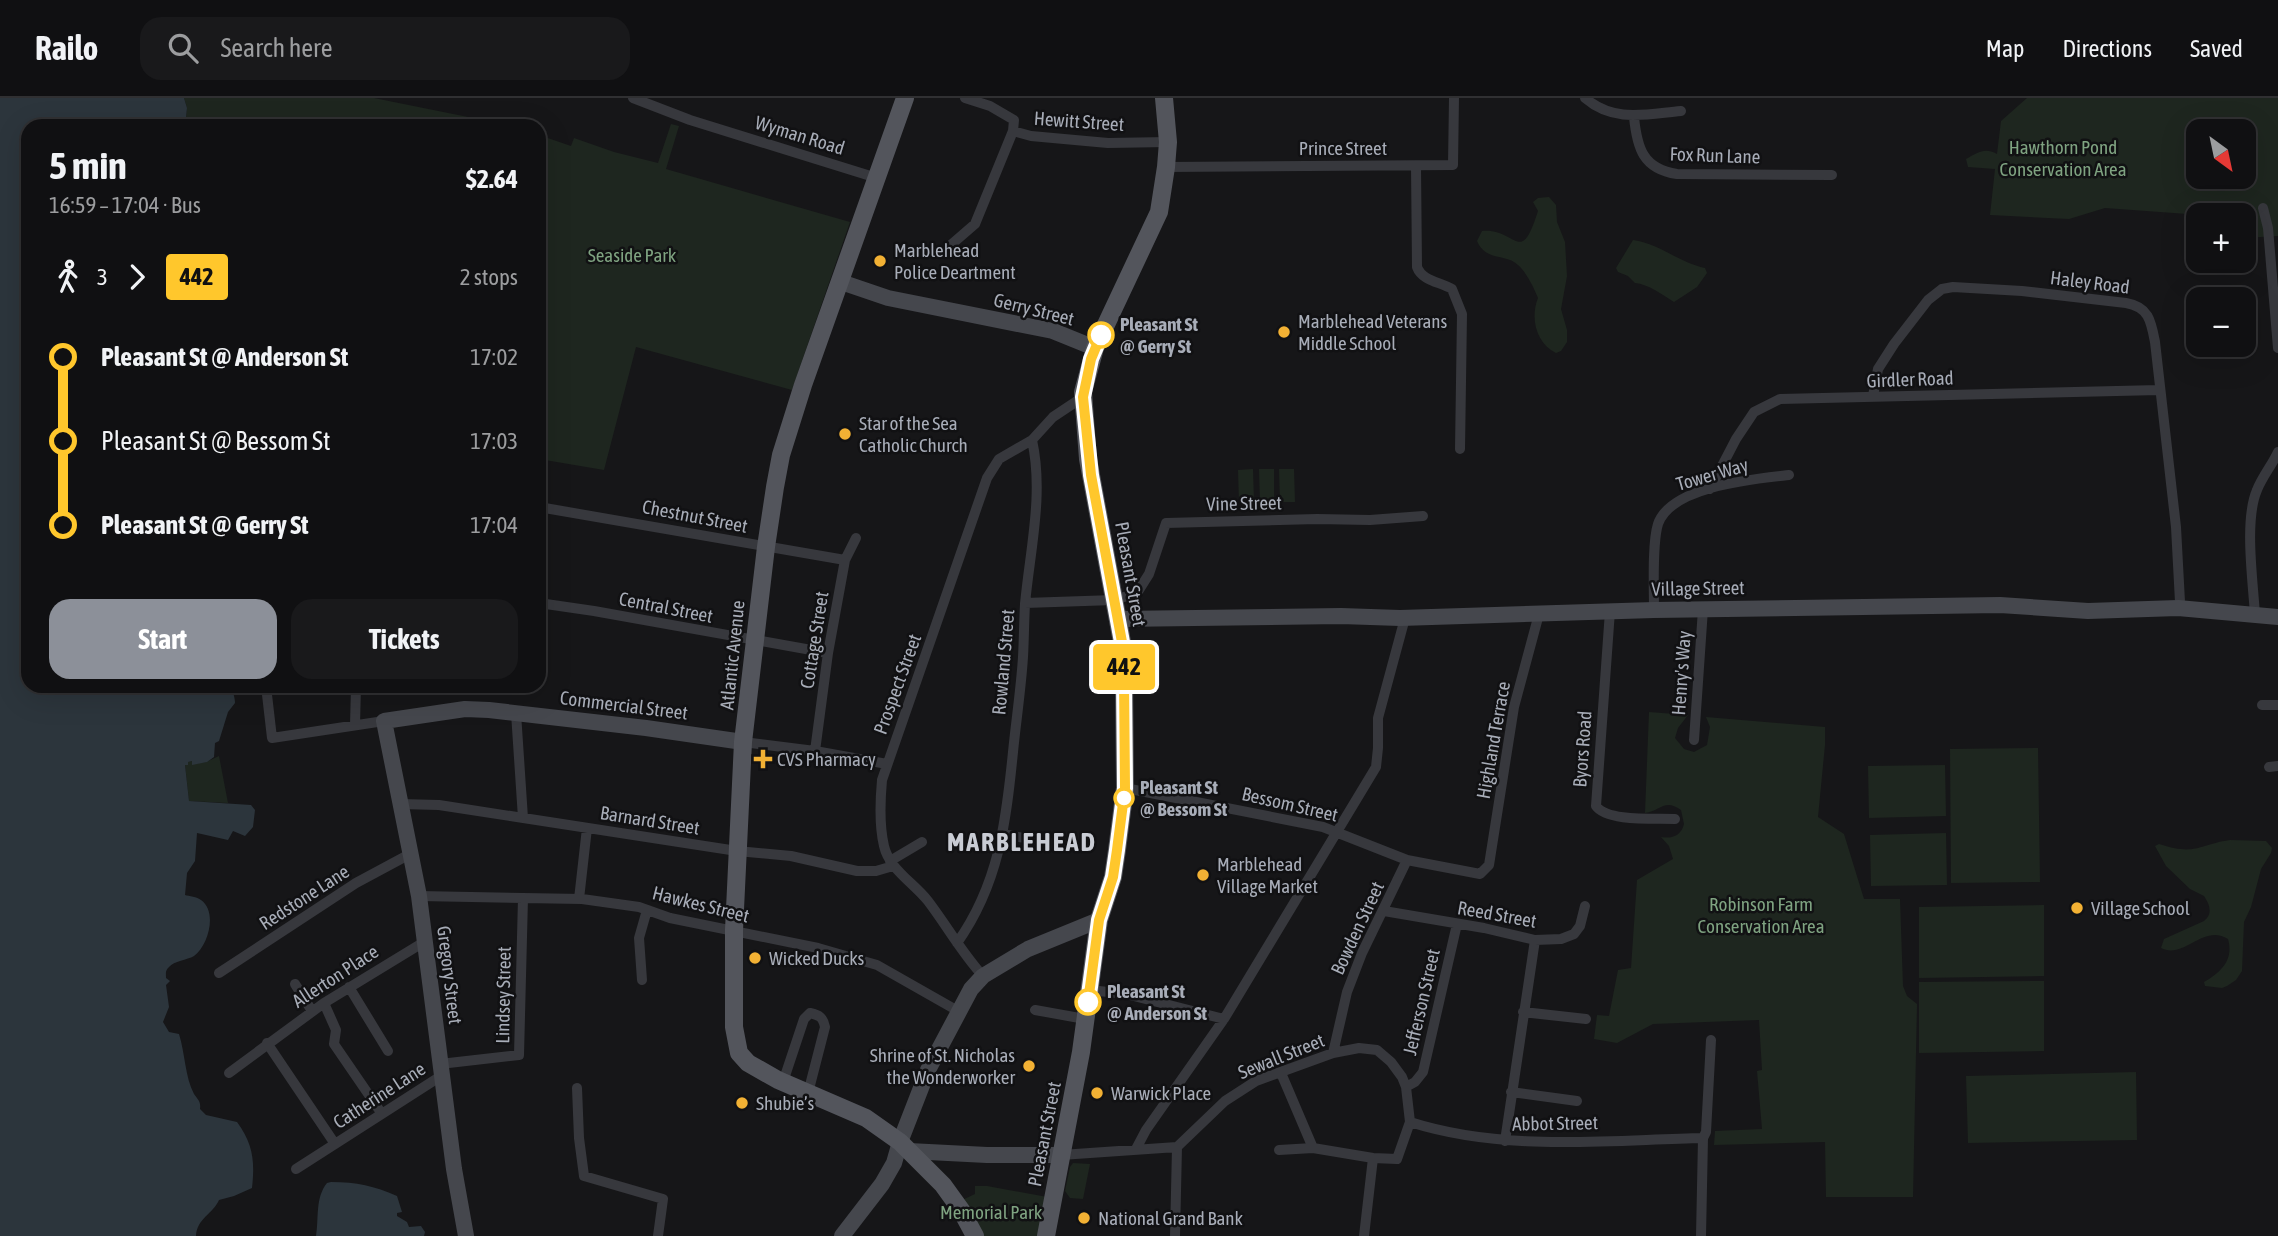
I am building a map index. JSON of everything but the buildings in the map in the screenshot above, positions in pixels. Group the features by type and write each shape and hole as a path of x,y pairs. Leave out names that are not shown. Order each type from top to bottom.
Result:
{"main road":[{"name":"Atlantic Avenue","path":"905,98 781,455 766,547 743,743 734,930 735,1043 748,1063 783,1082 871,1121 904,1147 938,1178 961,1210 975,1236"},
{"name":"Pleasant Street","path":"1046,1236 1085,1020 1099,920 1113,877 1125,788 1124,678 1118,619 1088,459 1083,397 1095,348 1159,212 1168,142 1164,98"},
{"name":"Gerry Street","path":"841,282 888,298 1053,331 1095,348"},
{"name":"Village Street","path":"1118,619 1405,618 1654,610 2000,605 2088,611 2178,608 2278,617"},
{"name":"Commercial Street","path":"384,721 465,709 646,728 743,743"},
{"name":"Gregory Street","path":"384,721 419,896 454,1170 466,1236"},
{"path":"842,1236 881,1184 904,1147 928,1070 971,989 983,976 1028,949 1099,920"},
{"path":"904,1147 939,1154 1061,1154"},
{"path":"938,1178 939,1154"}],"street":[{"name":"Wyman Road","path":"633,98 690,120 877,178"},
{"name":"Hewitt Street","path":"965,98 1014,120 1013,131 1031,136 1108,143 1168,142"},
{"name":"Prince Street","path":"1166,167 1453,165 1454,98"},
{"path":"1586,98 1606,112 1634,117 1681,111"},
{"name":"Fox Run Lane","path":"1634,117 1635,133 1645,158 1663,172 1832,175"},
{"path":"945,250 975,225 1013,131"},
{"path":"1416,166 1417,267 1426,278 1452,289 1462,314 1460,449"},
{"path":"2263,208 2268,228 2278,348"},
{"name":"Haley Road","path":"1873,397 1878,369 1928,300 1942,289 1953,287 2069,295 2137,305 2148,314 2151,322 2176,527 2180,602 2178,608"},
{"name":"Girdler Road","path":"1710,489 1754,412 1780,399 1833,400 2159,390"},
{"path":"1032,440 1053,416 1083,397"},
{"name":"Rowland Street","path":"957,943 969,926 996,865 1009,802 1023,657 1025,603 1038,489 1032,440"},
{"name":"Prospect Street","path":"892,863 884,848 881,824 882,780 887,764 991,469 999,458 1032,440"},
{"path":"2255,615 2250,514 2257,488 2268,474 2278,452"},
{"name":"Tower Way","path":"1654,610 1656,534 1665,511 1673,504 1710,489 1789,475"},
{"name":"Chestnut Street","path":"546,508 845,560"},
{"name":"Vine Street","path":"1114,600 1137,593 1143,587 1166,523 1370,520 1423,516"},
{"name":"Cottage Street","path":"815,751 828,653 845,560 856,538"},
{"path":"1025,603 1114,600"},
{"name":"Central Street","path":"546,604 828,653"},
{"name":"Henry's Way","path":"1694,740 1703,609"},
{"name":"Byors Road","path":"1610,611 1596,806 1602,813 1613,816 1675,819"},
{"name":"Highland Terrace","path":"1484,872 1489,865 1514,706 1533,614"},
{"path":"1136,1149 1146,1130 1224,1019 1376,767 1378,718 1405,618"},
{"name":"Commercial Street","path":"267,693 272,738 384,721"},
{"path":"355,725 356,693"},
{"path":"2262,705 2278,705"},
{"path":"516,713 523,818"},
{"name":"Commercial Street","path":"743,743 815,751 887,764"},
{"name":"Bessom Street","path":"1125,788 1322,827 1407,860 1475,874 1484,872"},
{"name":"Barnard Street","path":"400,804 439,805 737,851 791,856 857,871 876,872 892,863"},
{"path":"579,899 587,828"},
{"path":"1003,834 1066,846"},
{"path":"922,842 892,863 919,890 968,960 983,976"},
{"name":"Redstone Lane","path":"219,973 356,883 410,854"},
{"name":"Bowden Street","path":"1334,1053 1346,992 1407,860"},
{"name":"Hawkes Street","path":"419,896 579,899 647,910 670,918 818,948 877,965 958,1011"},
{"name":"Lindsey Street","path":"441,1070 519,1055 523,898"},
{"name":"Reed Street","path":"1384,911 1535,940 1561,939 1574,934 1580,926 1585,906"},
{"path":"642,980 639,938 647,910"},
{"name":"Jefferson Street","path":"1406,1087 1415,1082 1423,1072 1457,924"},
{"path":"1505,1141 1535,940"},
{"name":"Allerton Place","path":"229,1073 324,1003 424,942"},
{"path":"295,984 312,1012"},
{"path":"349,987 388,1051"},
{"path":"1090,989 1126,994 1224,1019"},
{"path":"324,1003 336,1030 334,1044 382,1114"},
{"path":"1035,1010 1085,1020"},
{"path":"1523,1012 1586,1019"},
{"path":"783,1082 804,1019 810,1013 819,1015 824,1020 825,1027 808,1093"},
{"path":"1701,1236 1703,1138 1706,1132 1711,1040"},
{"path":"267,1043 335,1144"},
{"name":"Sewall Street","path":"1177,1146 1225,1101 1256,1081 1334,1053 1359,1048 1377,1051 1391,1062 1406,1087"},
{"name":"Catherine Lane","path":"296,1170 382,1114 441,1070"},
{"path":"1281,1073 1313,1148"},
{"path":"1279,1150 1313,1148 1373,1158 1397,1159 1410,1122 1406,1087"},
{"path":"577,1088 584,1176 663,1199 659,1236"},
{"path":"1511,1092 1577,1101"},
{"name":"Abbot Street","path":"1410,1122 1443,1132 1505,1141 1703,1138"},
{"path":"1061,1154 1177,1146 1175,1236"},
{"path":"1364,1236 1373,1158"}],"green space":[{"path":"184,98 374,98 478,119 186,119 187,108"},
{"name":"Hawthorn Pond Conservation Area","path":"2027,98 2278,98 2278,236 2256,237 2256,203 2186,203 2186,214 2105,208 2069,219 1990,215 1995,169 1968,167 1966,159 1978,152 1997,154 2001,121"},
{"name":"Seaside Park","path":"671,124 679,126 666,169 850,222 792,390 636,347 604,470 546,460 546,137 571,146 574,138 658,163"},
{"path":"1549,197 1556,205 1557,222 1565,242 1567,276 1561,309 1567,330 1567,342 1561,351 1556,353 1544,343 1536,329 1538,298 1524,272 1513,261 1486,252 1477,241 1482,231 1494,232 1522,242 1527,238 1538,211 1533,202 1538,198"},
{"path":"1633,240 1652,245 1705,268 1707,273 1697,287 1674,302 1618,272 1616,268"},
{"path":"1253,469 1254,502 1239,503 1238,470"},
{"path":"1259,469 1274,469 1274,502 1260,502"},
{"path":"1279,469 1294,469 1295,502 1280,502"},
{"name":"Robinson Farm Conservation Area","path":"1649,712 1688,715 1678,728 1675,738 1684,749 1694,752 1707,745 1710,727 1706,717 1825,727 1818,817 1844,834 1864,899 1900,899 1903,986 1907,996 1917,1004 1913,1197 1826,1197 1825,1142 1714,1145 1715,1131 1762,1129 1757,1071 1762,1070 1759,1020 1653,1024 1617,1043 1594,1039 1597,1015 1609,1016 1618,970 1631,968 1637,880 1673,859 1669,846 1661,837 1676,836 1684,824 1681,810 1671,805 1645,813"},
{"path":"2038,748 2040,882 1951,883 1950,749"},
{"path":"219,756 228,803 189,801 185,765 187,762 206,762"},
{"path":"1945,765 1946,816 1869,818 1868,766"},
{"path":"1946,833 1947,885 1871,886 1870,835"},
{"path":"2230,840 2266,841 2272,848 2261,869 2244,922 2242,971 2236,980 2222,988 2205,986 2204,982 2225,965 2229,953 2228,939 2210,935 2178,949 2161,948 2164,939 2204,921 2210,909 2204,896 2190,889 2166,866 2155,846 2159,844 2189,849"},
{"path":"2044,905 2044,976 1919,978 1919,907"},
{"path":"2044,981 2044,1051 1919,1053 1919,982"},
{"path":"2136,1072 2137,1140 1968,1143 1966,1076"},
{"path":"1073,1163 1090,1164 1083,1199 1070,1198 1065,1191"},
{"name":"Memorial Park","path":"975,1186 1053,1198 1046,1236 975,1236 956,1203 975,1194"}],"shaded area":[{"path":"0,98 184,98 187,108 186,119 21,119 21,693 233,693 235,703 228,712 219,741 215,743 214,757 207,762 192,765 192,761 185,765 189,801 251,805 255,810 253,827 245,836 233,831 228,840 197,833 195,861 187,873 185,895 199,899 206,905 210,920 209,929 203,945 194,956 174,963 166,972 166,978 170,981 166,985 169,1007 163,1022 169,1032 179,1034 189,1080 200,1102 200,1109 206,1115 237,1122 247,1138 253,1161 252,1188 219,1200 202,1220 196,1236 0,1236"},
{"path":"327,1183 365,1185 397,1196 402,1212 397,1213 397,1216 407,1222 409,1227 421,1226 425,1232 424,1236 316,1236 321,1195"}],"bus line":[{"name":"442","path":"1088,1002 1099,920 1113,877 1125,788 1122,642 1088,459 1083,397 1091,359 1101,335"}],"place":[{"name":"Marblehead Police Deartment","path":"880,261"},
{"name":"Marblehead Veterans Middle School","path":"1284,332"},
{"name":"Pleasant St @ Gerry St","path":"1101,335"},
{"name":"Star of the Sea Catholic Church","path":"845,434"},
{"name":"CVS Pharmacy","path":"763,759"},
{"name":"Pleasant St @ Bessom St","path":"1124,798"},
{"name":"Marblehead Village Market","path":"1203,875"},
{"name":"Village School","path":"2077,908"},
{"name":"Wicked Ducks","path":"755,958"},
{"name":"Pleasant St @ Anderson St","path":"1088,1002"},
{"name":"Shrine of St. Nicholas the Wonderworker","path":"1029,1066"},
{"name":"Warwick Place","path":"1097,1093"},
{"name":"Shubie’s","path":"742,1103"},
{"name":"National Grand Bank","path":"1084,1218"}],"district":[{"name":"MARBLEHEAD","path":"1022,842"}]}
